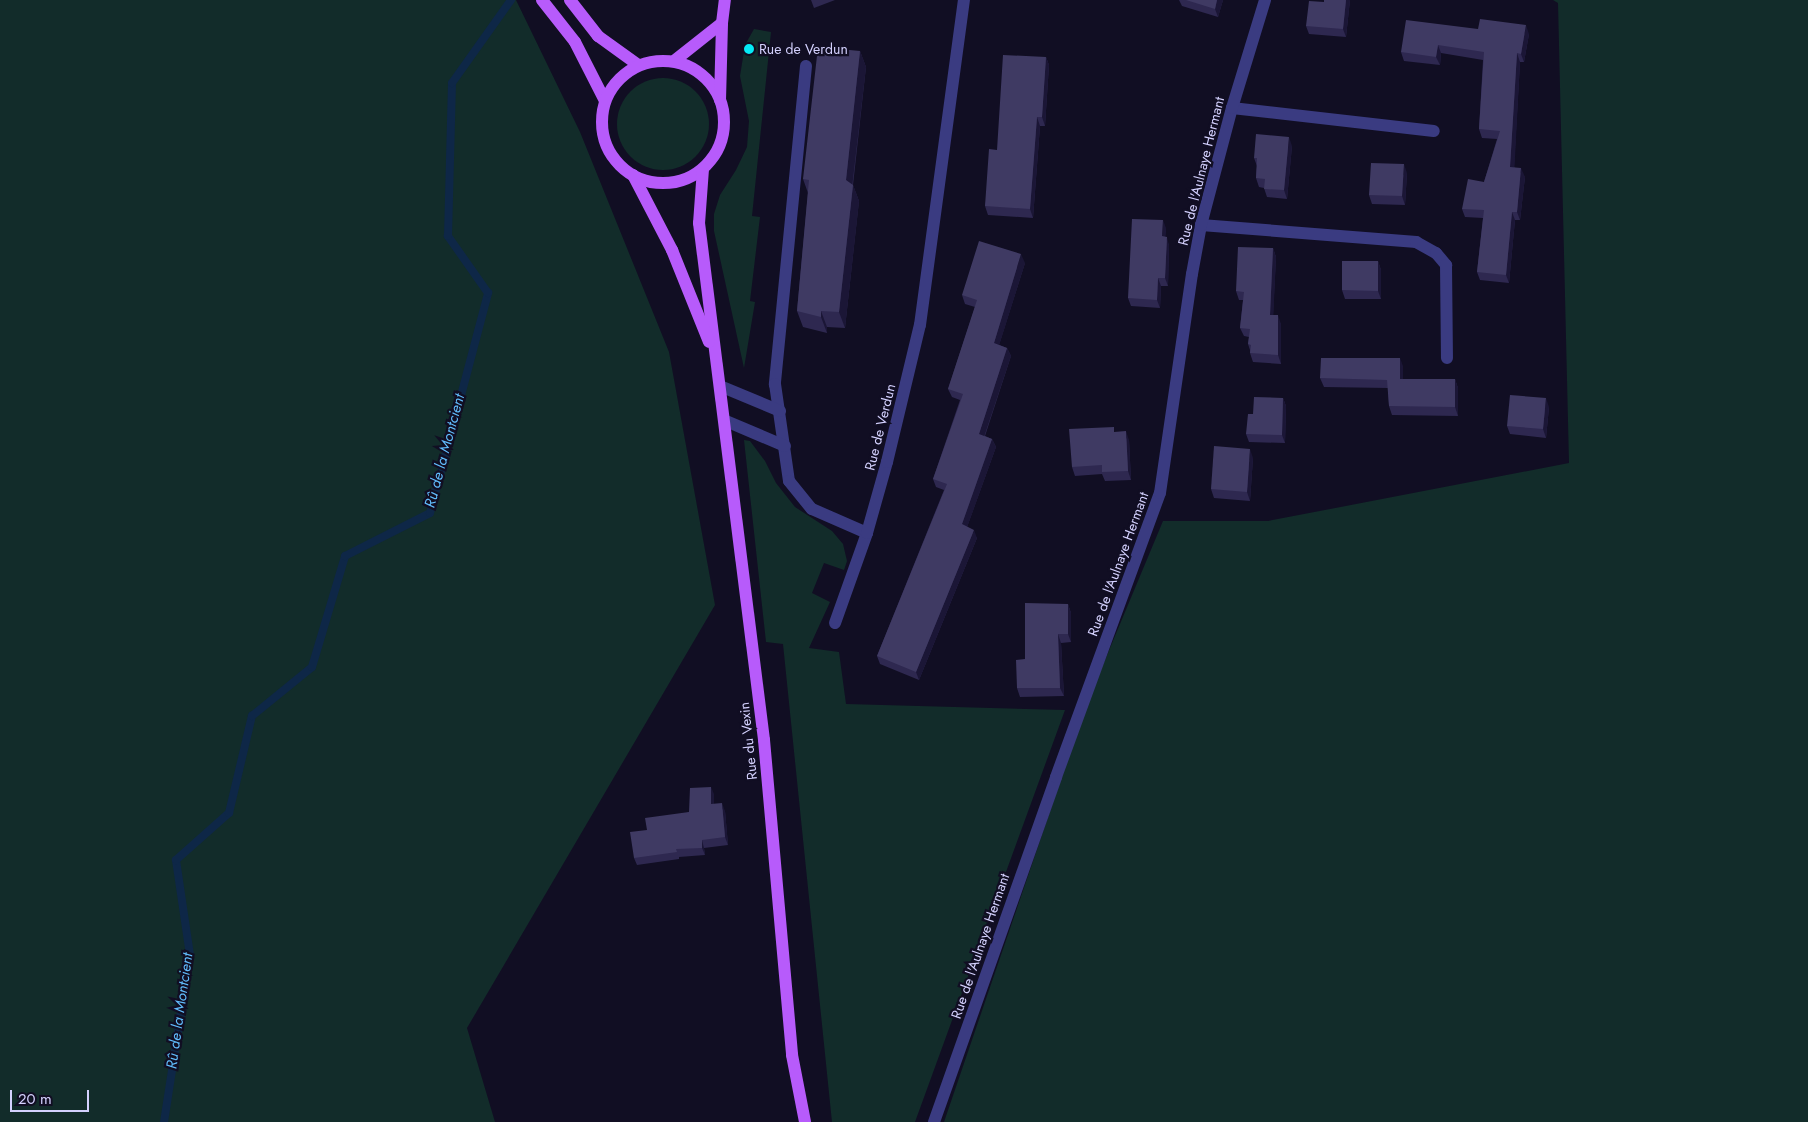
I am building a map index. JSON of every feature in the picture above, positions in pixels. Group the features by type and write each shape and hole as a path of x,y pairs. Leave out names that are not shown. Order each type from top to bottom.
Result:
{"main road":[{"path":"542,0 575,42 605,100"},
{"path":"570,0 598,36 638,65"},
{"path":"720,100 710,82 694,68 674,61 656,61 638,65 624,74 613,86 605,100 602,117 603,135 609,151 619,165 633,175 650,182 669,183 687,179 703,169 713,158 724,130 720,100 722,23 725,0"},
{"path":"674,61 722,23"},
{"path":"703,169 699,223 715,358"},
{"path":"633,175 672,250 715,358"},
{"name":"Rue du Vexin","path":"715,358 726,421 764,740 792,1055 805,1122"}],"street":[{"name":"Rue de Verdun","path":"835,623 867,533 887,462 920,325 964,0"},
{"name":"Rue de l'Aulnaye Hermant","path":"934,1122 1084,699 1160,493 1201,225 1232,108 1265,0"},
{"path":"806,66 775,384 789,481 812,509 867,533"},
{"path":"1232,108 1434,131"},
{"path":"1201,225 1416,242 1436,253 1446,265 1446,358"},
{"path":"720,386 780,411"},
{"path":"726,421 785,446"}],"green space":[{"path":"0,0 516,0 580,132 669,352 715,605 467,1028 495,1122 0,1122"},
{"path":"1553,0 1808,0 1808,1122 944,1122 1087,703 1163,521 1268,521 1569,463 1558,3"},
{"path":"754,29 771,32 752,216 760,217 750,301 755,302 744,368 714,231 714,214 720,195 736,170 747,147 749,121 740,76 745,45"},
{"path":"663,78 681,81 696,91 706,106 709,124 706,142 696,157 681,167 663,170 645,167 630,157 620,142 617,124 620,106 630,91 645,81"},
{"path":"744,440 750,441 765,461 776,483 795,507 832,531 843,544 847,561 844,570 824,563 812,593 830,602 809,648 839,652 846,704 1065,710 915,1122 832,1122 783,644 766,642"}],"building":[{"path":"1186,0 1217,0 1215,9"},
{"path":"1324,0 1346,0 1343,29 1306,26 1309,1 1324,2"},
{"path":"1480,19 1526,25 1521,54 1517,53 1510,167 1521,168 1517,212 1512,212 1506,275 1477,272 1484,210 1462,209 1468,179 1484,182 1500,131 1479,129 1484,52 1438,45 1436,57 1401,52 1406,20 1478,29"},
{"path":"818,47 860,51 846,180 853,185 839,312 821,311 821,317 797,311 809,180 803,179"},
{"path":"1003,55 1046,57 1042,117 1037,117 1030,209 985,206 989,149 997,150"},
{"path":"1256,134 1289,137 1284,190 1264,189 1265,179 1256,178 1257,158 1254,158"},
{"path":"1371,163 1404,164 1402,196 1369,195"},
{"path":"1132,219 1163,220 1162,236 1167,237 1165,278 1158,278 1157,300 1128,298"},
{"path":"979,241 1021,254 994,343 1007,348 979,434 992,439 962,524 974,530 916,672 877,656 947,484 933,479 963,394 948,389 977,300 962,295"},
{"path":"1238,247 1273,248 1270,315 1278,315 1278,355 1250,353 1251,345 1248,344 1250,329 1240,328 1244,292 1236,291"},
{"path":"1342,261 1378,261 1378,291 1342,290"},
{"path":"1321,358 1400,358 1400,379 1455,379 1455,407 1389,406 1387,380 1320,378"},
{"path":"1510,395 1546,398 1543,429 1507,426"},
{"path":"1254,397 1283,398 1282,435 1246,434 1248,414 1253,414"},
{"path":"1114,427 1114,432 1126,431 1128,471 1102,472 1102,465 1072,467 1069,429"},
{"path":"1214,446 1250,449 1247,492 1211,489"},
{"path":"1025,603 1068,604 1068,634 1058,634 1060,688 1017,688 1016,660 1025,659"},
{"path":"711,787 711,804 722,803 725,837 702,840 702,848 676,849 677,852 634,858 630,832 647,830 645,818 689,812 690,788"}],"waterway":[{"name":"Rû de la Montcient","path":"164,1122 190,955 176,860 229,813 252,716 312,667 345,556 430,513 488,293 448,236 452,83 511,0"}],"place":[{"name":"Rue de Verdun","path":"749,49"}]}
